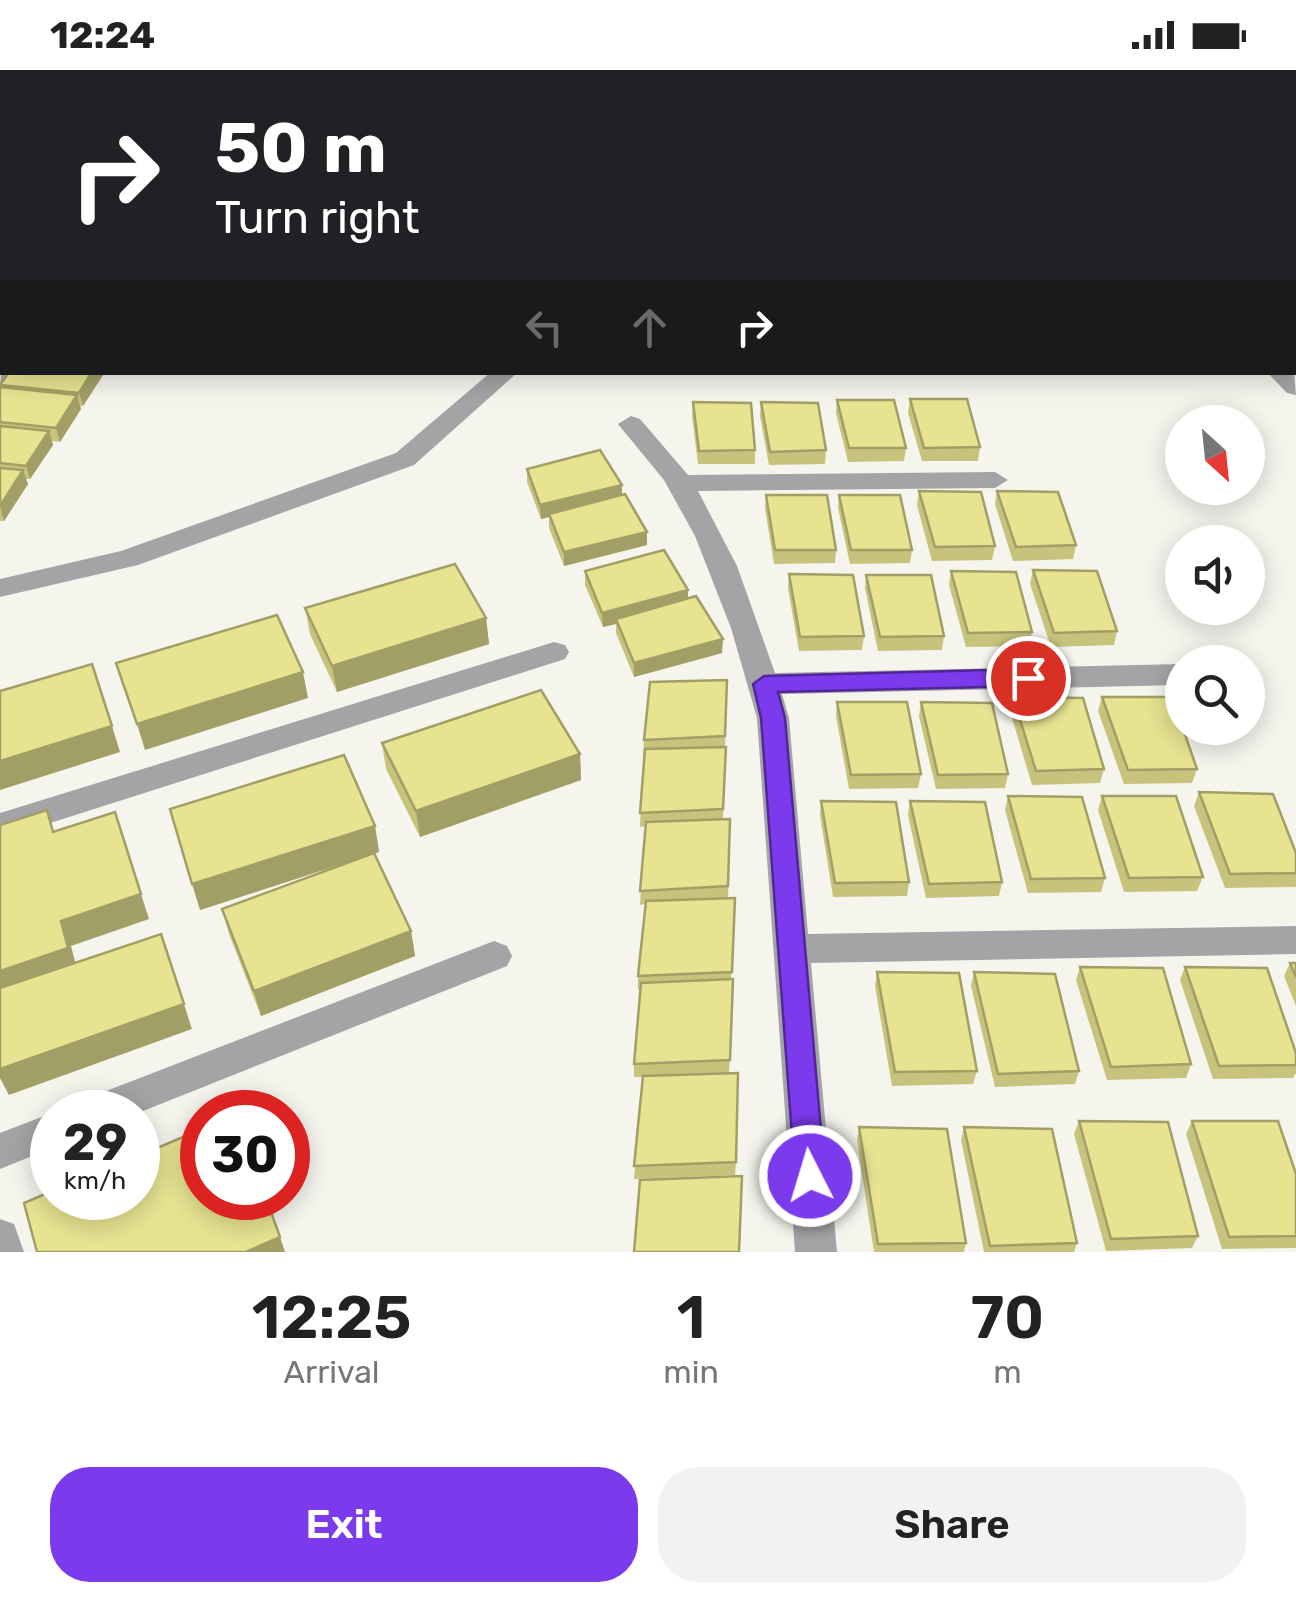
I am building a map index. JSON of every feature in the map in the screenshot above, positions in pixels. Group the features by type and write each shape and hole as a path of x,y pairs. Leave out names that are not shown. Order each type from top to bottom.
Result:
{"street":[{"path":"0,588 128,559 404,459 502,375"},
{"path":"630,424 680,483 724,572 773,718 816,1252"},
{"path":"680,483 996,480"},
{"path":"0,826 554,652"},
{"path":"764,684 1165,674"},
{"path":"792,949 1296,940"},
{"path":"153,1090 494,956"},
{"path":"0,1151 30,1139"},
{"path":"0,1238 3,1252"}],"building":[{"path":"7,375 90,375 79,393 0,385"},
{"path":"0,387 77,395 56,428 0,422"},
{"path":"910,399 967,399 980,447 924,448"},
{"path":"837,400 894,400 906,448 849,448"},
{"path":"693,402 751,403 755,450 699,451"},
{"path":"761,402 818,403 826,450 770,452"},
{"path":"0,426 49,431 26,466 0,463"},
{"path":"600,450 622,485 540,505 527,469"},
{"path":"0,468 23,470 0,506"},
{"path":"919,491 981,492 995,546 935,547"},
{"path":"997,491 1058,492 1076,545 1016,547"},
{"path":"625,494 647,532 564,552 549,514"},
{"path":"766,495 827,495 836,550 775,550"},
{"path":"839,495 900,495 912,550 851,550"},
{"path":"664,550 688,590 602,613 585,571"},
{"path":"455,564 486,618 332,666 305,608"},
{"path":"1033,570 1097,571 1117,631 1054,633"},
{"path":"951,571 1016,572 1032,632 968,633"},
{"path":"789,574 853,575 864,636 800,637"},
{"path":"866,575 931,575 944,636 880,637"},
{"path":"696,596 723,639 634,663 616,619"},
{"path":"277,615 303,672 137,724 116,663"},
{"path":"92,664 112,726 0,761 0,691"},
{"path":"727,680 725,736 644,740 650,682"},
{"path":"541,690 580,754 416,811 382,743"},
{"path":"1013,697 1083,698 1104,769 1036,771"},
{"path":"1102,697 1165,697 1165,745 1189,745 1197,769 1128,770"},
{"path":"837,702 907,702 921,774 851,775"},
{"path":"921,702 992,703 1008,774 938,775"},
{"path":"726,747 723,809 640,813 645,749"},
{"path":"344,755 375,826 192,884 170,809"},
{"path":"1199,792 1273,794 1296,853 1296,873 1230,874"},
{"path":"1008,796 1082,797 1105,878 1031,879"},
{"path":"1102,796 1176,796 1203,877 1129,878"},
{"path":"821,801 896,802 909,882 835,883"},
{"path":"910,801 985,802 1002,882 929,884"},
{"path":"47,810 53,832 115,812 141,894 61,921 68,948 0,971 0,825"},
{"path":"730,819 728,886 640,891 646,822"},
{"path":"374,853 411,931 254,991 222,909"},
{"path":"735,898 732,972 638,976 646,901"},
{"path":"161,934 184,1004 0,1069 0,988"},
{"path":"1080,967 1163,968 1191,1064 1111,1067"},
{"path":"1185,967 1267,968 1296,1053 1296,1065 1219,1066"},
{"path":"877,972 959,973 977,1071 895,1072"},
{"path":"974,972 1055,974 1079,1071 998,1074"},
{"path":"733,979 730,1060 634,1064 641,983"},
{"path":"738,1073 736,1162 634,1166 643,1076"},
{"path":"1079,1121 1168,1122 1198,1236 1111,1239"},
{"path":"1192,1121 1278,1121 1296,1174 1296,1236 1229,1237"},
{"path":"859,1127 947,1129 966,1243 878,1244"},
{"path":"964,1127 1052,1129 1077,1243 990,1246"},
{"path":"180,1138 180,1220 274,1220 280,1237 246,1252 37,1252 24,1203 30,1200 30,1220 160,1220 160,1147"},
{"path":"742,1176 739,1252 634,1252 640,1180"}],"route":[{"path":"810,1176 773,718 764,684 1028,678"}]}
